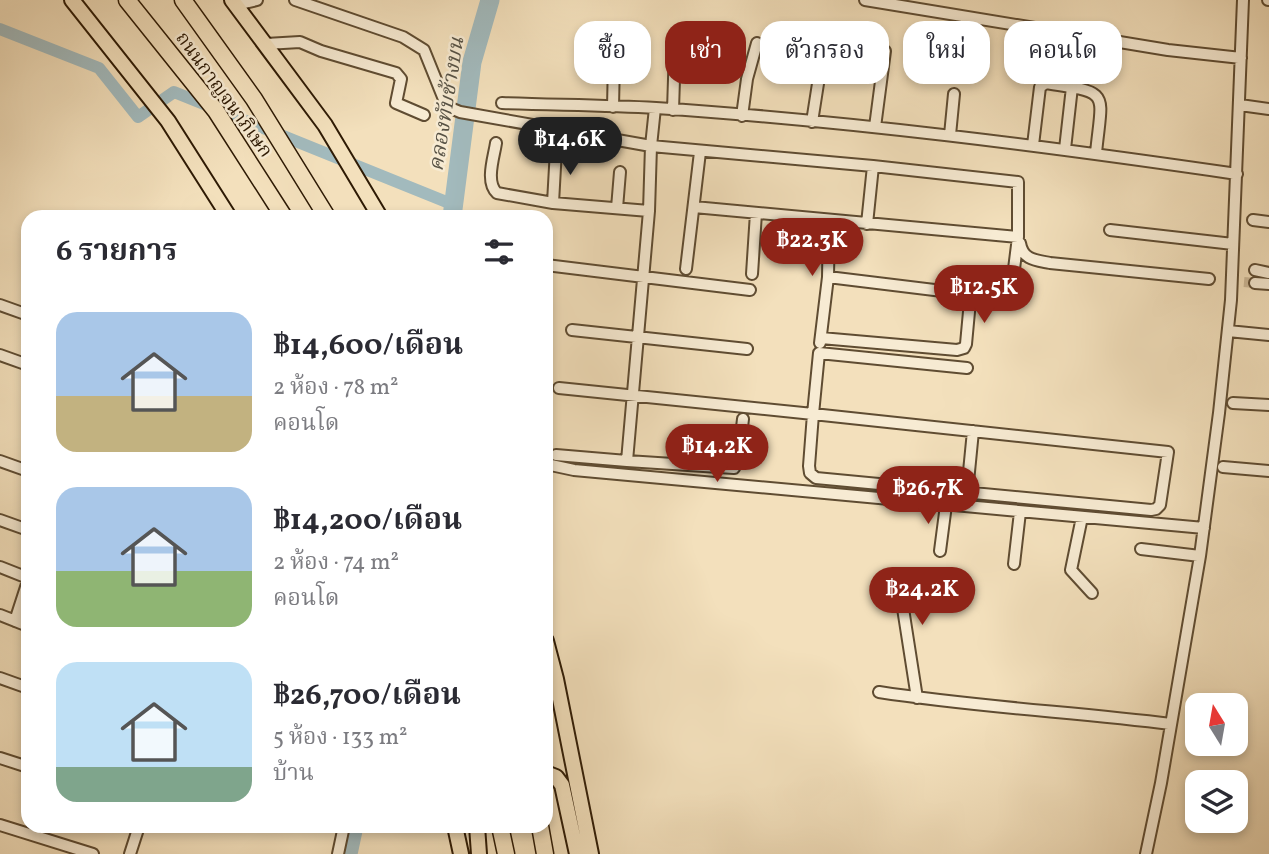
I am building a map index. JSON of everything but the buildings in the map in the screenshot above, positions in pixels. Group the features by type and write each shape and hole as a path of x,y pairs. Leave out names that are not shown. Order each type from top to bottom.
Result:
{"highway":[{"name":"ถนนกาญจนาภิเษก","path":"127,0 223,120 280,210"},
{"name":"ถนนกาญจนาภิเษก","path":"183,0 254,99 323,210"},
{"path":"502,833 506,854"},
{"path":"541,833 545,854"}],"main road":[{"path":"72,0 167,121 224,210"},
{"path":"234,2 325,125 376,210"},
{"path":"553,668 586,851"},
{"path":"553,776 562,785 586,851"},
{"path":"456,833 461,854"},
{"path":"478,833 479,854"}],"street":[{"path":"234,2 257,0"},
{"path":"295,0 403,37 424,50 445,102 448,107 460,112 699,152 1017,181 1018,237 1012,285"},
{"path":"866,0 1168,50 1241,58"},
{"path":"1146,854 1200,556 1228,331 1243,0"},
{"path":"266,44 300,42 332,55 396,73 401,79 396,103 424,115"},
{"path":"742,116 747,79 757,43"},
{"path":"1033,145 1040,87 1046,83 1092,91 1101,102 1096,153"},
{"path":"613,84 613,107"},
{"path":"673,110 674,84"},
{"path":"812,122 818,84"},
{"path":"875,127 881,84"},
{"path":"1065,149 1072,87"},
{"path":"950,135 954,94"},
{"path":"502,103 655,108 875,127 1096,153 1237,174"},
{"path":"1240,105 1269,109"},
{"path":"628,461 655,108"},
{"path":"496,143 491,181 494,191 552,203 649,211"},
{"path":"552,203 556,149"},
{"path":"686,269 699,152"},
{"path":"867,224 873,166"},
{"path":"617,208 620,172"},
{"path":"694,207 1018,237"},
{"path":"752,274 755,213"},
{"path":"559,388 633,395 813,414 973,431 1168,452 1160,505 1151,510 816,478 810,473 813,414 828,277 829,220"},
{"path":"1253,220 1269,222"},
{"path":"1110,230 1233,244"},
{"path":"1018,237 1021,253 1034,260 1209,279"},
{"path":"553,266 750,290"},
{"path":"1233,266 1269,273"},
{"path":"821,338 957,350 964,348 966,344 970,301 967,295 828,277"},
{"path":"1232,281 1269,285"},
{"path":"0,304 21,312"},
{"path":"572,330 747,349"},
{"path":"1228,331 1269,335"},
{"path":"819,354 967,368"},
{"path":"0,355 21,362"},
{"path":"1233,403 1269,405"},
{"path":"556,454 734,468 738,461 743,419"},
{"path":"967,492 973,431"},
{"path":"0,461 21,468"},
{"path":"553,466 573,470 1204,528"},
{"path":"1223,467 1269,471"},
{"path":"940,551 946,505"},
{"path":"1014,564 1020,512"},
{"path":"1082,517 1071,570 1092,593"},
{"path":"0,520 21,528"},
{"path":"1141,549 1200,556"},
{"path":"0,567 21,576"},
{"path":"882,600 902,602 917,698"},
{"path":"15,621 21,602"},
{"path":"0,615 21,623"},
{"path":"0,678 21,686"},
{"path":"879,692 1171,724"},
{"path":"0,758 21,765"},
{"path":"0,825 21,832"},
{"path":"26,833 93,854"},
{"path":"130,854 137,833"},
{"path":"338,854 342,833"}],"waterway":[{"name":"คลองทับช้างบน","path":"453,210 472,62 490,0"},
{"path":"0,29 99,68 138,117 174,92 454,205"},
{"name":"คลองทับช้างบน","path":"348,854 352,833"}],"tunnel":[{"path":"1244,282 1255,283"}]}
